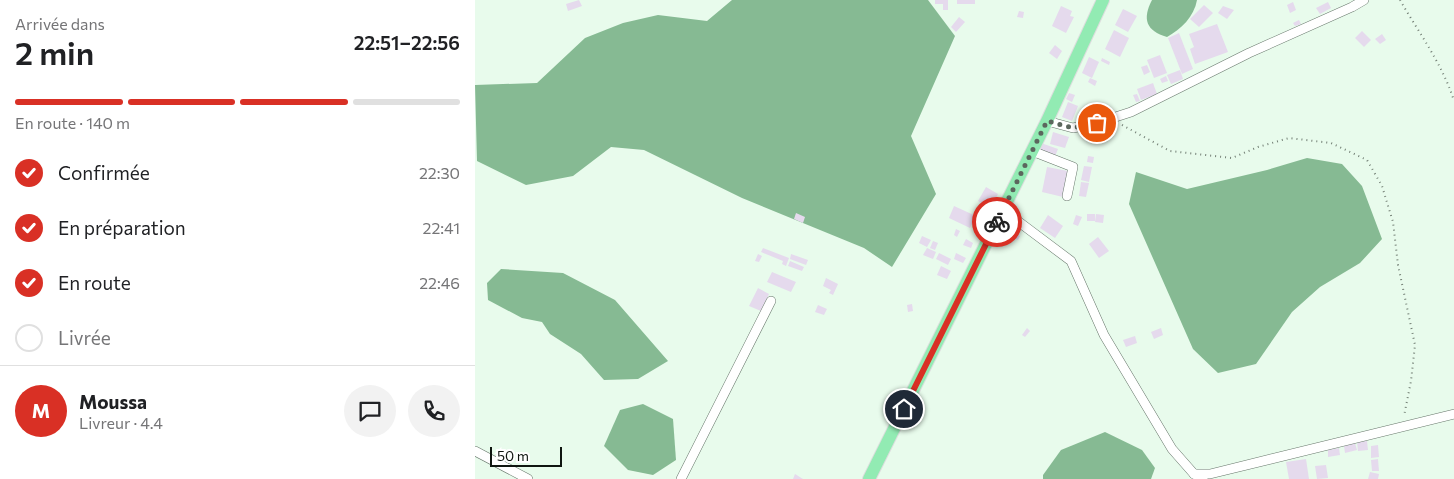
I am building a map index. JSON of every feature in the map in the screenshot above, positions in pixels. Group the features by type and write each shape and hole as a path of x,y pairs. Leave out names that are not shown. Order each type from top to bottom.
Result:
{"main road":[{"path":"869,479 1032,152 1103,0"}],"street":[{"path":"1047,121 1073,128 1111,119 1166,96 1249,53 1364,0"},
{"path":"1032,152 1073,167 1067,196"},
{"path":"1003,210 1071,261 1104,335 1172,448 1194,477 1203,479"},
{"path":"681,479 771,301"},
{"path":"1194,477 1454,414"},
{"path":"475,451 528,479"}],"path":[{"path":"1400,0 1434,58 1450,88 1454,101"},
{"path":"1111,119 1170,151 1232,158 1258,147 1289,138 1331,143 1367,160 1382,186 1393,222 1398,265 1415,345 1411,382 1401,428"}],"shaded area":[{"path":"732,0 928,0 955,36 911,136 936,194 892,267 864,248 742,198 644,150 611,147 573,176 526,185 477,161 475,85 537,83 585,38 623,23 658,15 707,21"},
{"path":"1152,0 1197,0 1193,12 1186,22 1167,37 1150,28 1147,13"},
{"path":"1307,158 1342,164 1362,186 1382,239 1360,263 1320,287 1292,312 1256,364 1218,373 1193,349 1129,204 1136,172 1187,189 1267,170"},
{"path":"501,269 563,273 615,300 668,361 638,379 604,380 581,354 550,334 542,322 522,318 488,300 487,283"},
{"path":"643,404 673,419 676,460 653,475 628,470 604,446 620,410"},
{"path":"1105,432 1142,450 1155,468 1151,479 1043,479 1043,475 1061,450"}],"building":[{"path":"579,0 582,6 568,11 566,4"},
{"path":"935,0 948,0 948,10 943,10 943,4 935,4"},
{"path":"957,0 975,0 975,4 957,4"},
{"path":"1293,2 1296,10 1290,13 1287,5"},
{"path":"1328,2 1331,8 1320,14 1316,8"},
{"path":"1204,5 1213,13 1199,27 1190,19"},
{"path":"1061,6 1072,11 1070,16 1074,17 1066,33 1052,26"},
{"path":"1223,6 1234,10 1227,19 1218,13"},
{"path":"1123,9 1137,16 1128,32 1115,25"},
{"path":"1019,11 1024,12 1023,18 1017,17"},
{"path":"959,17 965,22 956,32 951,27"},
{"path":"1299,20 1301,24 1295,26 1293,23"},
{"path":"1217,24 1228,52 1195,64 1190,49 1194,47 1189,34"},
{"path":"1114,30 1129,38 1120,57 1105,49"},
{"path":"1362,31 1371,40 1364,47 1355,38"},
{"path":"1179,33 1193,69 1182,74 1168,38"},
{"path":"1382,34 1386,40 1380,44 1375,39"},
{"path":"1055,45 1062,51 1057,59 1049,53"},
{"path":"1160,55 1167,73 1154,78 1147,60"},
{"path":"1089,57 1099,62 1092,78 1082,73"},
{"path":"1102,58 1110,62 1109,65 1101,61"},
{"path":"1147,65 1150,72 1144,75 1141,67"},
{"path":"1180,70 1183,79 1171,84 1167,75"},
{"path":"1166,76 1168,81 1162,83 1160,79"},
{"path":"1090,78 1097,81 1095,86 1088,82"},
{"path":"1153,83 1157,94 1141,100 1137,89"},
{"path":"1069,93 1075,95 1072,102 1066,99"},
{"path":"1137,94 1140,101 1136,102 1133,95"},
{"path":"1068,102 1078,106 1072,121 1062,117"},
{"path":"1102,108 1103,115 1098,117 1097,109"},
{"path":"1093,112 1094,120 1079,123 1078,115"},
{"path":"1053,132 1069,137 1065,148 1050,144"},
{"path":"1041,143 1058,149 1054,159 1039,153"},
{"path":"1088,156 1094,157 1093,163 1087,162"},
{"path":"1084,166 1092,167 1089,182 1081,180"},
{"path":"1047,167 1068,171 1063,197 1042,192"},
{"path":"1081,182 1089,183 1086,197 1079,196"},
{"path":"986,187 998,194 990,208 978,201"},
{"path":"954,206 976,216 970,228 949,218"},
{"path":"796,213 805,217 803,223 794,219"},
{"path":"1087,214 1095,214 1095,221 1087,221"},
{"path":"1096,214 1104,215 1103,223 1095,222"},
{"path":"1048,215 1063,226 1055,238 1040,228"},
{"path":"1076,215 1082,217 1078,226 1073,224"},
{"path":"956,229 960,231 957,237 954,235"},
{"path":"1015,234 1020,236 1018,240 1013,238"},
{"path":"922,236 931,240 927,247 919,243"},
{"path":"1098,237 1109,251 1099,258 1089,244"},
{"path":"966,239 973,243 971,248 963,245"},
{"path":"933,241 938,243 935,250 930,248"},
{"path":"763,248 789,258 786,266 782,264 783,261 761,252"},
{"path":"927,248 936,252 933,259 923,255"},
{"path":"939,253 951,259 948,265 936,259"},
{"path":"956,253 966,258 963,263 954,259"},
{"path":"758,254 762,256 759,262 755,261"},
{"path":"791,254 808,260 806,265 790,259"},
{"path":"790,261 804,267 802,271 788,266"},
{"path":"941,266 951,271 947,279 937,275"},
{"path":"772,272 796,282 791,292 767,282"},
{"path":"826,278 838,284 833,295 829,293 831,290 823,286"},
{"path":"758,288 769,294 761,311 749,306"},
{"path":"912,304 913,311 908,312 907,305"},
{"path":"818,305 827,309 824,315 815,312"},
{"path":"1027,328 1030,331 1025,337 1022,335"},
{"path":"1161,328 1163,335 1154,339 1151,332"},
{"path":"1135,336 1137,343 1126,347 1123,340"},
{"path":"1367,441 1368,450 1358,451 1357,442"},
{"path":"1355,443 1357,450 1345,453 1344,446"},
{"path":"1378,445 1379,457 1371,458 1371,446"},
{"path":"1339,448 1340,455 1328,457 1328,450"},
{"path":"1306,459 1309,479 1289,479 1286,462"},
{"path":"1378,459 1379,471 1372,471 1371,460"},
{"path":"1326,465 1328,478 1317,479 1315,466"},
{"path":"1370,472 1379,474 1378,479 1368,479"},
{"path":"795,474 803,479 793,479"}],"way so far":[{"path":"997,222 1047,121 1073,128 1097,123"}],"route":[{"path":"904,409 997,222"}]}
